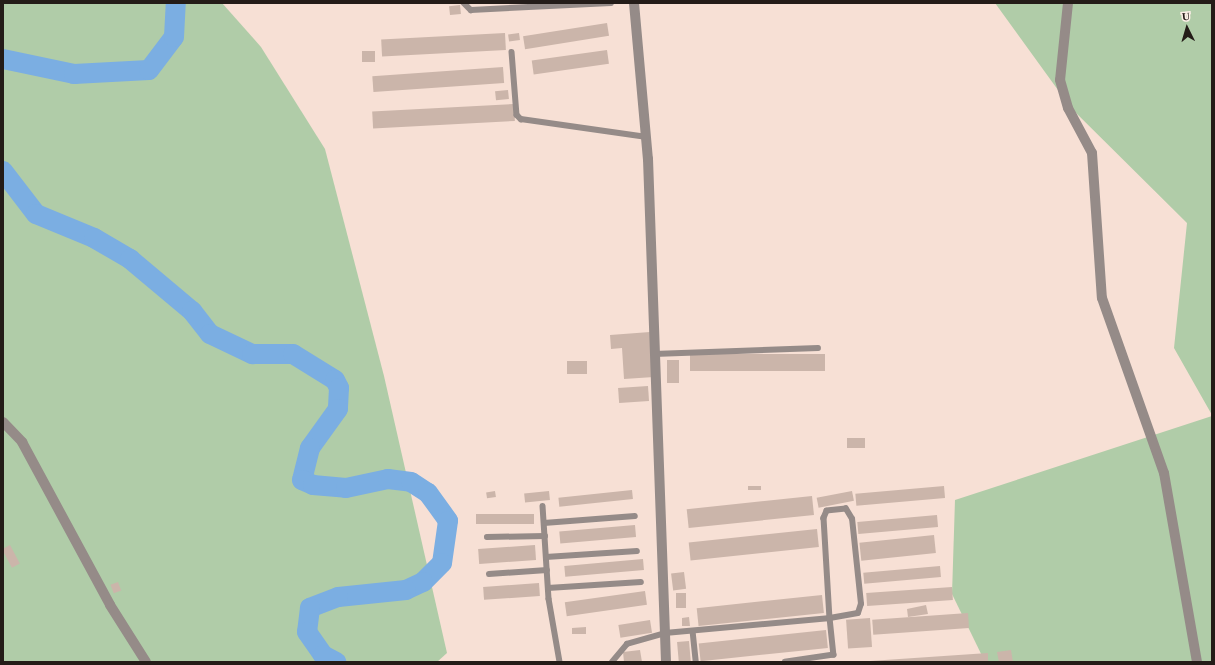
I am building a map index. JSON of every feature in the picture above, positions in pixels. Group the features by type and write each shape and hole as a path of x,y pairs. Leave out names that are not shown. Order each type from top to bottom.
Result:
{"street":[{"path":"634,3 647,137 666,662"},
{"path":"1068,3 1060,80 1068,108 1092,153 1102,298 1164,473 1197,662"},
{"path":"3,422 22,442 110,605 146,662"}],"lane":[{"path":"464,3 471,10 611,3"},
{"path":"512,52 517,115 521,119 647,137"},
{"path":"654,354 818,348"},
{"path":"543,506 548,588 560,662"},
{"path":"612,662 627,644 665,633 830,618 861,610 852,519 846,509 828,511 824,518 830,618 834,655 786,662"},
{"path":"544,523 635,516"},
{"path":"487,537 545,536"},
{"path":"546,557 637,551"},
{"path":"489,574 547,570"},
{"path":"548,588 641,582"},
{"path":"693,630 696,662"}],"green space":[{"path":"3,3 222,3 261,47 325,149 384,376 447,653 437,662 3,662"},
{"path":"995,3 1212,3 1212,415 1174,348 1187,223 1071,108"},
{"path":"1212,416 1212,662 985,662 952,594 955,500"}],"building":[{"path":"460,5 461,14 450,15 449,6"},
{"path":"607,23 609,36 525,49 523,36"},
{"path":"505,33 506,50 382,56 381,39"},
{"path":"519,33 520,40 509,41 508,35"},
{"path":"607,50 609,64 534,74 532,61"},
{"path":"362,51 375,51 375,62 362,62"},
{"path":"503,67 504,83 373,92 372,76"},
{"path":"508,90 509,99 496,100 495,91"},
{"path":"514,104 515,121 373,128 372,111"},
{"path":"650,332 654,377 624,379 622,348 611,349 610,335"},
{"path":"690,354 825,354 825,371 690,371"},
{"path":"667,360 679,360 679,383 667,383"},
{"path":"567,361 587,361 587,374 567,374"},
{"path":"648,386 649,401 619,403 618,388"},
{"path":"847,438 865,438 865,448 847,448"},
{"path":"748,486 761,486 761,490 748,490"},
{"path":"944,486 945,498 856,506 855,494"},
{"path":"632,490 633,499 559,507 558,498"},
{"path":"495,491 496,497 487,498 486,492"},
{"path":"549,491 550,500 525,503 524,494"},
{"path":"852,491 854,501 819,508 817,498"},
{"path":"812,496 814,515 689,528 687,509"},
{"path":"476,514 534,514 534,524 476,524"},
{"path":"937,515 938,527 858,534 857,522"},
{"path":"635,525 636,537 560,544 559,532"},
{"path":"817,529 819,547 691,560 689,542"},
{"path":"934,535 936,553 861,561 859,543"},
{"path":"10,545 20,564 12,568 3,551 3,549"},
{"path":"535,545 536,560 479,564 478,549"},
{"path":"643,559 644,570 565,577 564,566"},
{"path":"940,566 941,577 864,584 863,573"},
{"path":"684,572 686,589 673,590 671,574"},
{"path":"118,582 121,590 114,593 111,585"},
{"path":"539,583 540,596 484,600 483,587"},
{"path":"952,587 953,600 867,606 866,593"},
{"path":"645,591 647,605 567,616 565,602"},
{"path":"676,593 686,593 686,608 676,608"},
{"path":"822,595 824,613 699,626 697,608"},
{"path":"926,605 928,614 908,617 907,609"},
{"path":"968,613 969,628 873,635 872,620"},
{"path":"689,617 690,626 682,626 682,618"},
{"path":"870,618 872,647 848,649 846,620"},
{"path":"650,620 652,633 620,638 618,625"},
{"path":"586,627 586,634 572,634 572,628"},
{"path":"826,630 828,648 701,661 699,643"},
{"path":"689,641 691,662 679,662 677,642"},
{"path":"640,650 642,662 624,662 623,652"},
{"path":"1011,650 1013,662 999,662 997,652"},
{"path":"988,653 988,662 870,661"}],"waterway":[{"path":"3,59 74,74 149,70 174,37 176,3"},
{"path":"3,171 36,214 94,238 130,259 192,311 210,334 252,354 293,354 335,380 339,388 338,409 310,448 302,480 313,485 346,488 388,479 411,482 428,493 448,521 442,563 423,582 406,590 338,597 310,608 307,632 323,655 336,662"}]}
